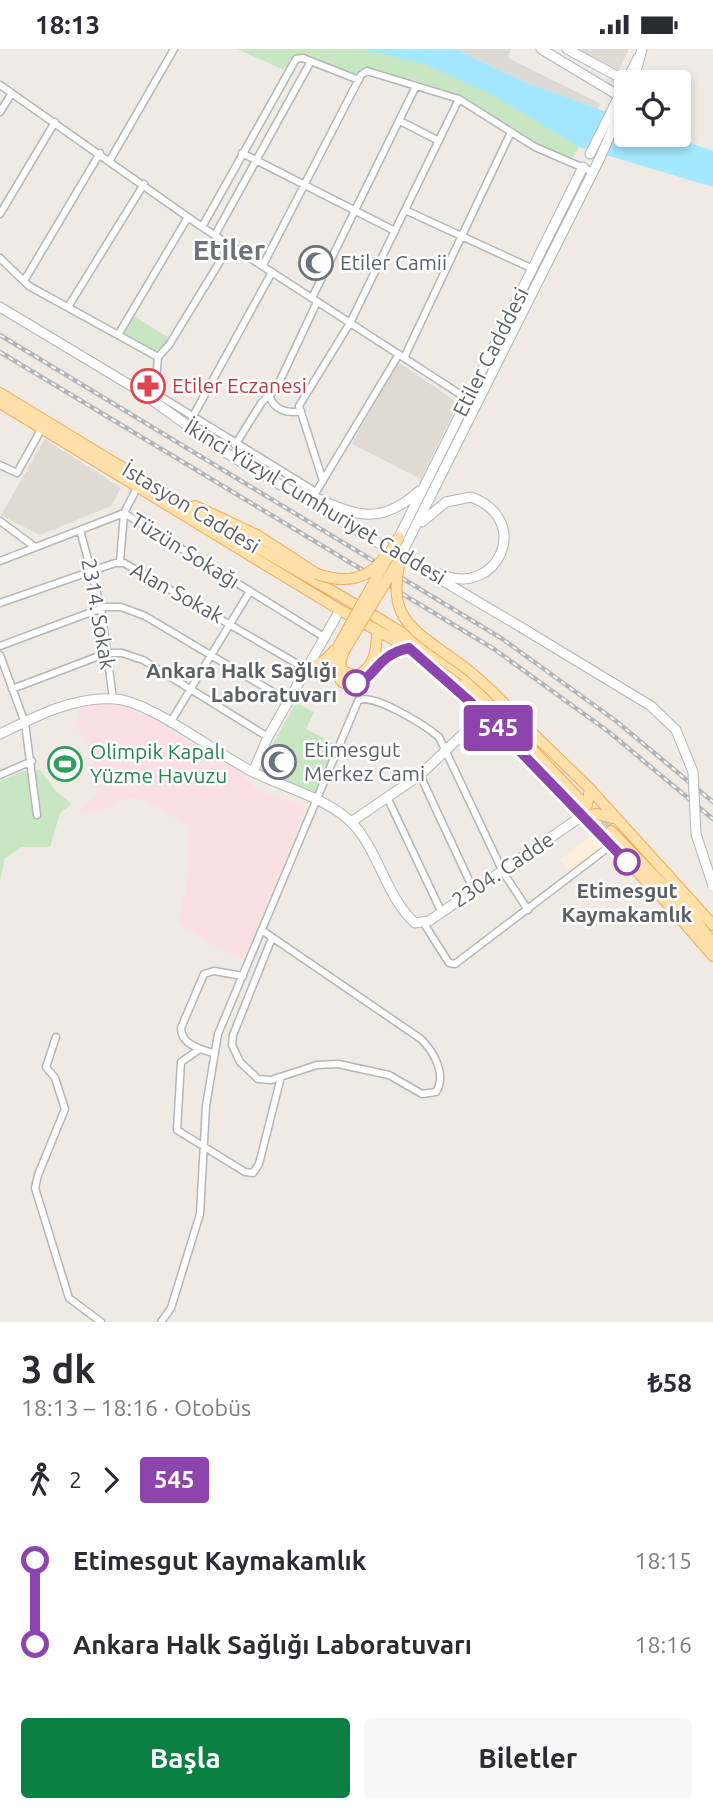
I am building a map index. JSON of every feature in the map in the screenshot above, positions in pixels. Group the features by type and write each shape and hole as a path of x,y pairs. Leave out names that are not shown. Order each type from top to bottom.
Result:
{"main road":[{"path":"541,49 614,93"},
{"path":"567,49 614,75"},
{"path":"607,72 624,70 638,57"},
{"path":"590,154 614,114"},
{"path":"306,669 341,649 402,554 599,160 614,117"},
{"name":"Etiler Cadddesi","path":"398,537 583,167"},
{"name":"İkinci Yüzyıl Cumhuriyet Caddesi","path":"0,307 138,390 223,451 414,562 651,706 676,730 693,772 696,834 713,886"},
{"name":"İstasyon Caddesi","path":"0,393 164,493 383,620 455,667 516,716"},
{"name":"İstasyon Caddesi","path":"0,403 340,610 409,648"},
{"path":"288,488 356,514 384,513 404,504 422,487"},
{"path":"164,493 224,517 317,574 338,579 362,577 379,565 398,537"},
{"path":"414,562 464,580 478,577 490,570 500,556 505,537 496,512 471,497 455,498 438,506 415,528"},
{"path":"398,537 333,663 336,673 342,680 354,684 363,682 379,661 392,652 409,648 509,724 579,808 617,819"},
{"path":"402,554 395,594 403,619 420,637 487,685 590,789 713,925"},
{"path":"253,772 268,737 340,610"},
{"path":"341,649 340,663 343,671 355,676 363,673 376,650 377,630"},
{"path":"409,648 484,714 689,912 713,943"},
{"path":"0,734 74,703 113,699 138,704 253,772 318,801 351,822 371,846 406,914 415,923 423,922"},
{"path":"351,822 420,775 484,714"},
{"path":"579,808 587,805 590,789"},
{"name":"2304. Cadde","path":"423,922 503,872 579,808"},
{"path":"617,819 605,823 610,846 661,896 713,956"}],"street":[{"path":"110,160 174,49"},
{"path":"202,227 295,61 299,58 311,61 359,80"},
{"path":"215,235 311,61"},
{"path":"263,265 363,72 371,71 459,99 535,147 593,172"},
{"path":"0,85 202,227 478,405"},
{"path":"235,445 262,402 270,397 416,86"},
{"path":"0,112 12,93"},
{"path":"323,481 299,406 350,323 459,99"},
{"path":"400,121 439,141"},
{"path":"0,214 55,122"},
{"path":"230,245 169,345 158,357 156,393 235,445 316,492 401,356 511,132"},
{"path":"24,281 100,153"},
{"path":"242,153 395,231"},
{"path":"68,307 144,184"},
{"path":"405,210 533,269"},
{"path":"118,335 188,216"},
{"path":"0,258 24,281 158,357"},
{"path":"192,418 272,272"},
{"path":"270,397 272,404 280,409 301,411"},
{"path":"0,465 17,473 42,428"},
{"path":"120,562 124,513 138,486"},
{"name":"Tüzün Sokağı","path":"0,561 124,513 324,637"},
{"path":"0,521 35,547"},
{"name":"2314. Sokak","path":"80,530 101,608 113,699"},
{"name":"Alan Sokak","path":"0,603 120,562 230,622 306,669"},
{"path":"170,723 250,591"},
{"path":"0,646 101,608 116,606 137,612 288,701"},
{"path":"12,689 107,653 122,653 143,660 268,737"},
{"path":"0,655 25,723 37,815"},
{"path":"161,1322 171,1308 200,1214 213,1053 358,701 363,697 422,723 439,737 503,872 528,909"},
{"path":"0,775 32,761"},
{"path":"420,775 474,891"},
{"path":"387,797 441,911"},
{"path":"423,922 449,963 454,965 610,846"},
{"path":"262,932 272,938 418,1035 432,1052 441,1078 438,1090 429,1095 417,1092 389,1075 349,1065 317,1065 266,1080 251,1076 237,1056 232,1040 235,1025 272,938"},
{"path":"213,1053 200,1049 183,1038 180,1030 203,976 214,971 243,976"},
{"path":"56,1037 46,1067 55,1078 65,1109 37,1175 35,1188 69,1298 101,1322"},
{"path":"200,1049 181,1062 176,1127 180,1134 204,1145 245,1172 255,1171 261,1160 281,1077"}],"shaded area":[{"path":"455,49 511,49 508,58 601,104 598,109 527,83"},
{"path":"577,49 629,49 619,70"},
{"path":"398,362 458,403 421,479 352,444"},
{"path":"45,439 121,488 111,506 40,535 1,515"},
{"path":"118,704 144,715 238,771 257,789 306,807 244,959 217,948 178,923 188,877 189,826 144,800 126,798 101,811 77,813 99,792 86,741 76,726 79,709 89,705"},
{"path":"593,834 602,849 571,874 560,860"}],"green space":[{"path":"237,49 361,49 420,62 475,86 579,147 568,165 458,95 414,80 369,70 356,76 305,54 293,56 284,70"},
{"path":"134,316 169,338 161,349 155,351 123,333"},
{"path":"296,703 314,712 306,729 337,745 319,788 313,793 282,781 297,753 272,745"},
{"path":"40,770 56,791 72,804 60,813 50,847 22,847 5,858 0,880 0,781 23,771"}],"water":[{"path":"362,49 455,49 527,83 614,115 614,147 691,147 691,143 713,151 713,187 579,147 492,95 424,64"}],"tunnel":[{"path":"581,800 611,831"}],"railway":[{"path":"0,335 501,638 616,721 713,802"},
{"path":"0,352 494,649 609,732 713,819"}],"bus line":[{"name":"545","path":"356,683 363,682 379,661 392,652 409,648 484,714 627,862"}],"place":[{"name":"Etiler Camii","path":"316,263"},
{"name":"Etiler Eczanesi","path":"148,386"},
{"name":"Ankara Halk Sağlığı Laboratuvarı","path":"356,683"},
{"name":"Etimesgut Merkez Cami","path":"279,762"},
{"name":"Olimpik Kapalı Yüzme Havuzu","path":"65,764"},
{"name":"Etimesgut Kaymakamlık","path":"627,862"}],"district":[{"name":"Etiler","path":"229,250"}]}
